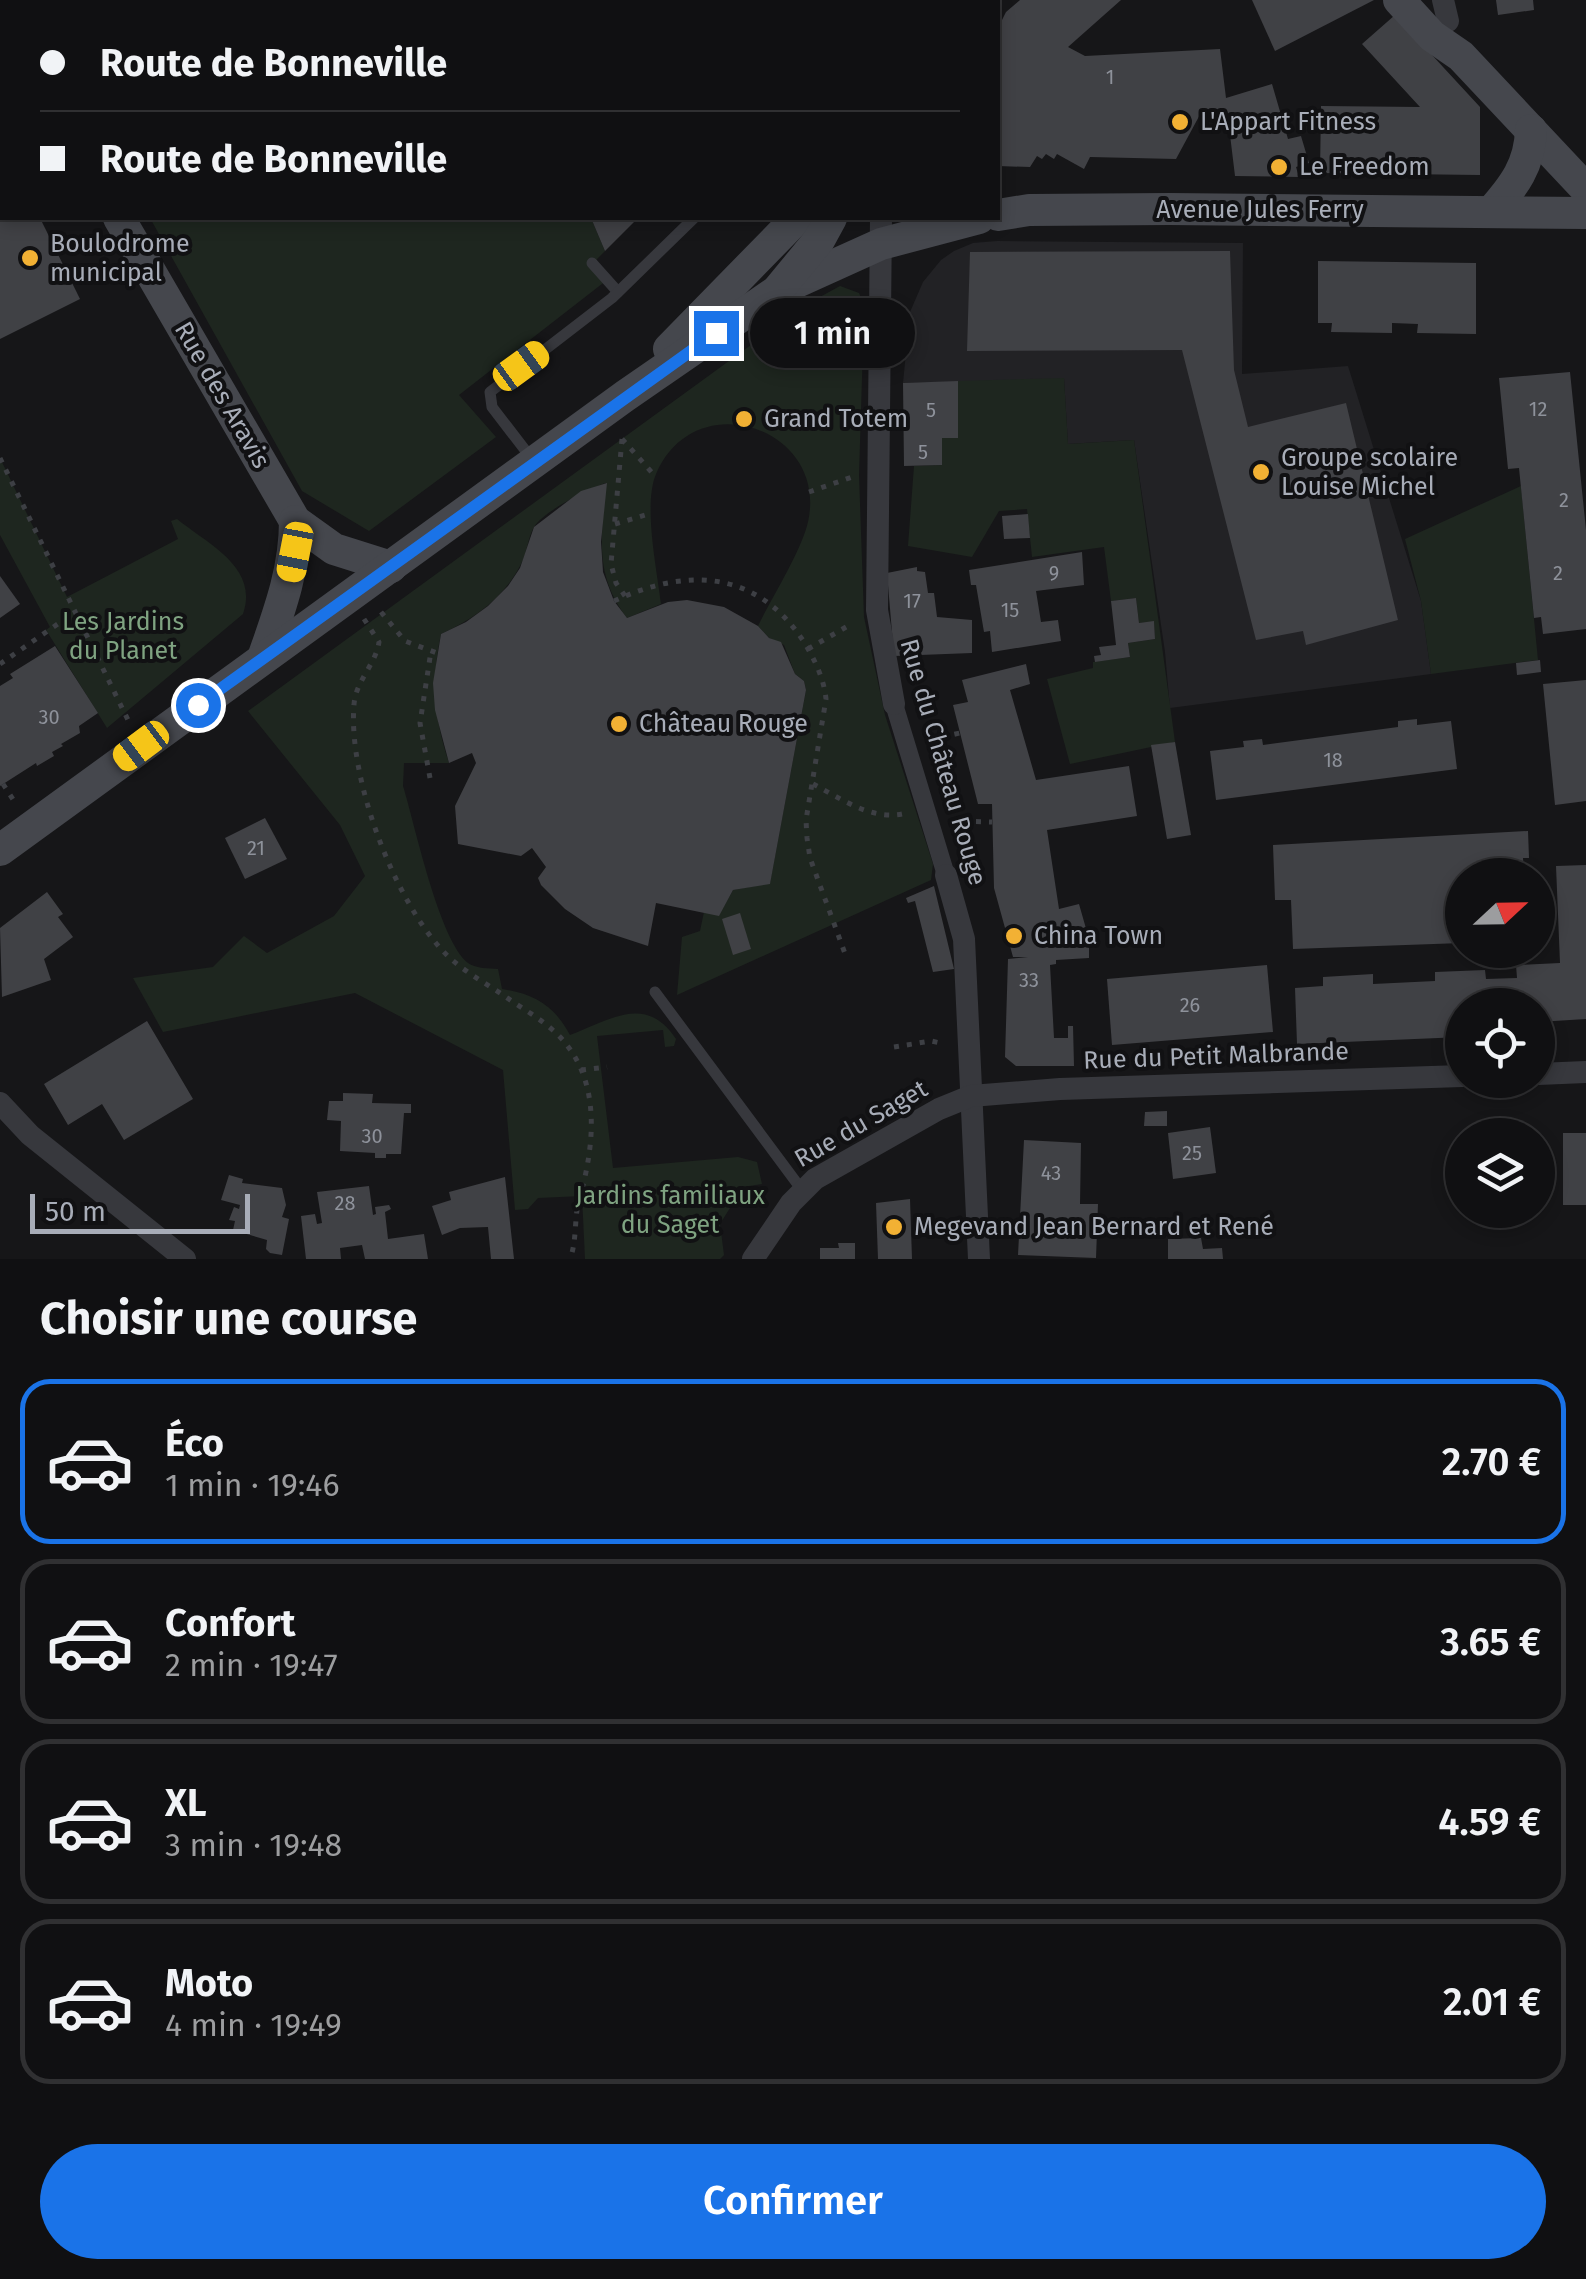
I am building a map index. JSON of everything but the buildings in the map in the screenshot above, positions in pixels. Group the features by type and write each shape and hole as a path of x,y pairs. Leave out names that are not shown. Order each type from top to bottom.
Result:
{"main road":[{"path":"1399,0 1432,36 1461,56 1586,190"},
{"path":"1440,7 1461,56"},
{"path":"1491,212 1522,174 1531,130"},
{"name":"Avenue Jules Ferry","path":"1008,210 1586,213"},
{"name":"Rue des Aravis","path":"120,220 295,521 334,548 391,568"},
{"path":"625,396 795,220"},
{"path":"777,292 819,240 830,220"},
{"path":"0,850 625,396 777,292 881,231 964,220"},
{"path":"263,658 287,590 295,552 295,521"}],"street":[{"name":"Rue du Château Rouge","path":"881,231 877,610 894,704 964,939 979,1259"},
{"path":"1555,1073 1586,1072"},
{"name":"Rue du Petit Malbrande","path":"971,1096 1042,1090 1445,1077"},
{"name":"Rue du Saget","path":"753,1259 802,1190 846,1160 938,1109 971,1096"},
{"path":"0,1103 30,1134 185,1259"}],"lane":[{"path":"536,462 492,407 490,392 618,292 692,220"},
{"path":"592,263 618,292"},
{"path":"655,992 802,1190"}],"path":[{"path":"622,439 611,564 624,596"},
{"path":"628,446 655,476"},
{"path":"0,458 125,714"},
{"path":"808,492 877,469"},
{"path":"615,524 652,514"},
{"path":"614,601 676,580 705,579 732,584 770,603 808,649 823,680 826,700 806,820 810,858 847,959"},
{"path":"354,593 405,641 434,652 420,714 421,741 430,778"},
{"path":"354,593 379,642 355,696 355,746 365,797 405,899 418,922 448,956 550,1029 567,1046 589,1092 592,1141 576,1211 572,1258"},
{"path":"808,649 877,610"},
{"path":"0,664 75,612"},
{"path":"906,746 960,732"},
{"path":"812,784 877,815 992,822"},
{"path":"894,1047 931,1041 968,1048"},
{"path":"581,1070 607,1067"}],"shaded area":[{"name":"Groupe scolaire Louise Michel","path":"973,243 1243,243 1242,374 1348,366 1421,601 1431,674 1170,708 1134,440 1068,444 1064,379 903,383 910,312 923,282 954,251"}],"green space":[{"path":"151,220 592,220 605,251 592,264 607,280 459,395 496,437 369,531 302,491"},
{"name":"Jardins familiaux du Saget","path":"840,286 859,293 867,312 859,475 864,617 885,715 933,864 931,880 677,995 682,937 700,931 704,912 719,915 733,890 770,883 806,690 784,645 769,638 758,626 804,534 809,489 798,462 779,441 754,428 726,424 699,430 674,446 656,474 651,520 661,604 627,618 616,601 602,554 606,483 567,501 539,521 521,564 506,587 465,622 441,634 436,699 449,763 404,763 403,786 429,880 447,931 468,963 498,969 502,989 542,1003 570,1035 614,1017 640,1014 665,1025 676,1039 674,1046 665,1047 663,1030 597,1036 613,1168 738,1157 757,1162 762,1184 743,1187 720,1224 724,1255 720,1259 585,1259 582,1196 538,1198 528,1209 515,1210 503,1070 355,993 163,1032 133,978 213,967 244,936 267,953 334,916 365,876 340,825 248,711 788,318 787,315"},
{"path":"1064,378 1068,444 1134,440 1175,742 1070,764 1047,679 1093,668 1093,662 1130,657 1128,643 1155,639 1154,622 1139,623 1136,598 1111,601 1104,547 1032,557 1027,509 999,511 972,557 908,546 914,466 942,465 942,438 958,437 958,381"},
{"name":"Les Jardins du Planet","path":"0,458 67,597 178,539 171,521 177,519 228,559 244,583 243,614 107,728 46,630 50,627 0,535"},
{"path":"1521,486 1538,660 1431,674 1421,601 1405,539"}],"place":[{"name":"L'Appart Fitness","path":"1180,122"},
{"name":"Le Freedom","path":"1279,167"},
{"name":"Boulodrome municipal","path":"30,258"},
{"name":"Grand Totem","path":"744,419"},
{"name":"Groupe scolaire Louise Michel","path":"1261,472"},
{"name":"Château Rouge","path":"619,724"},
{"name":"China Town","path":"1014,936"},
{"name":"Megevand Jean Bernard et René","path":"894,1227"}],"route":[{"path":"198,705 716,333"}]}
